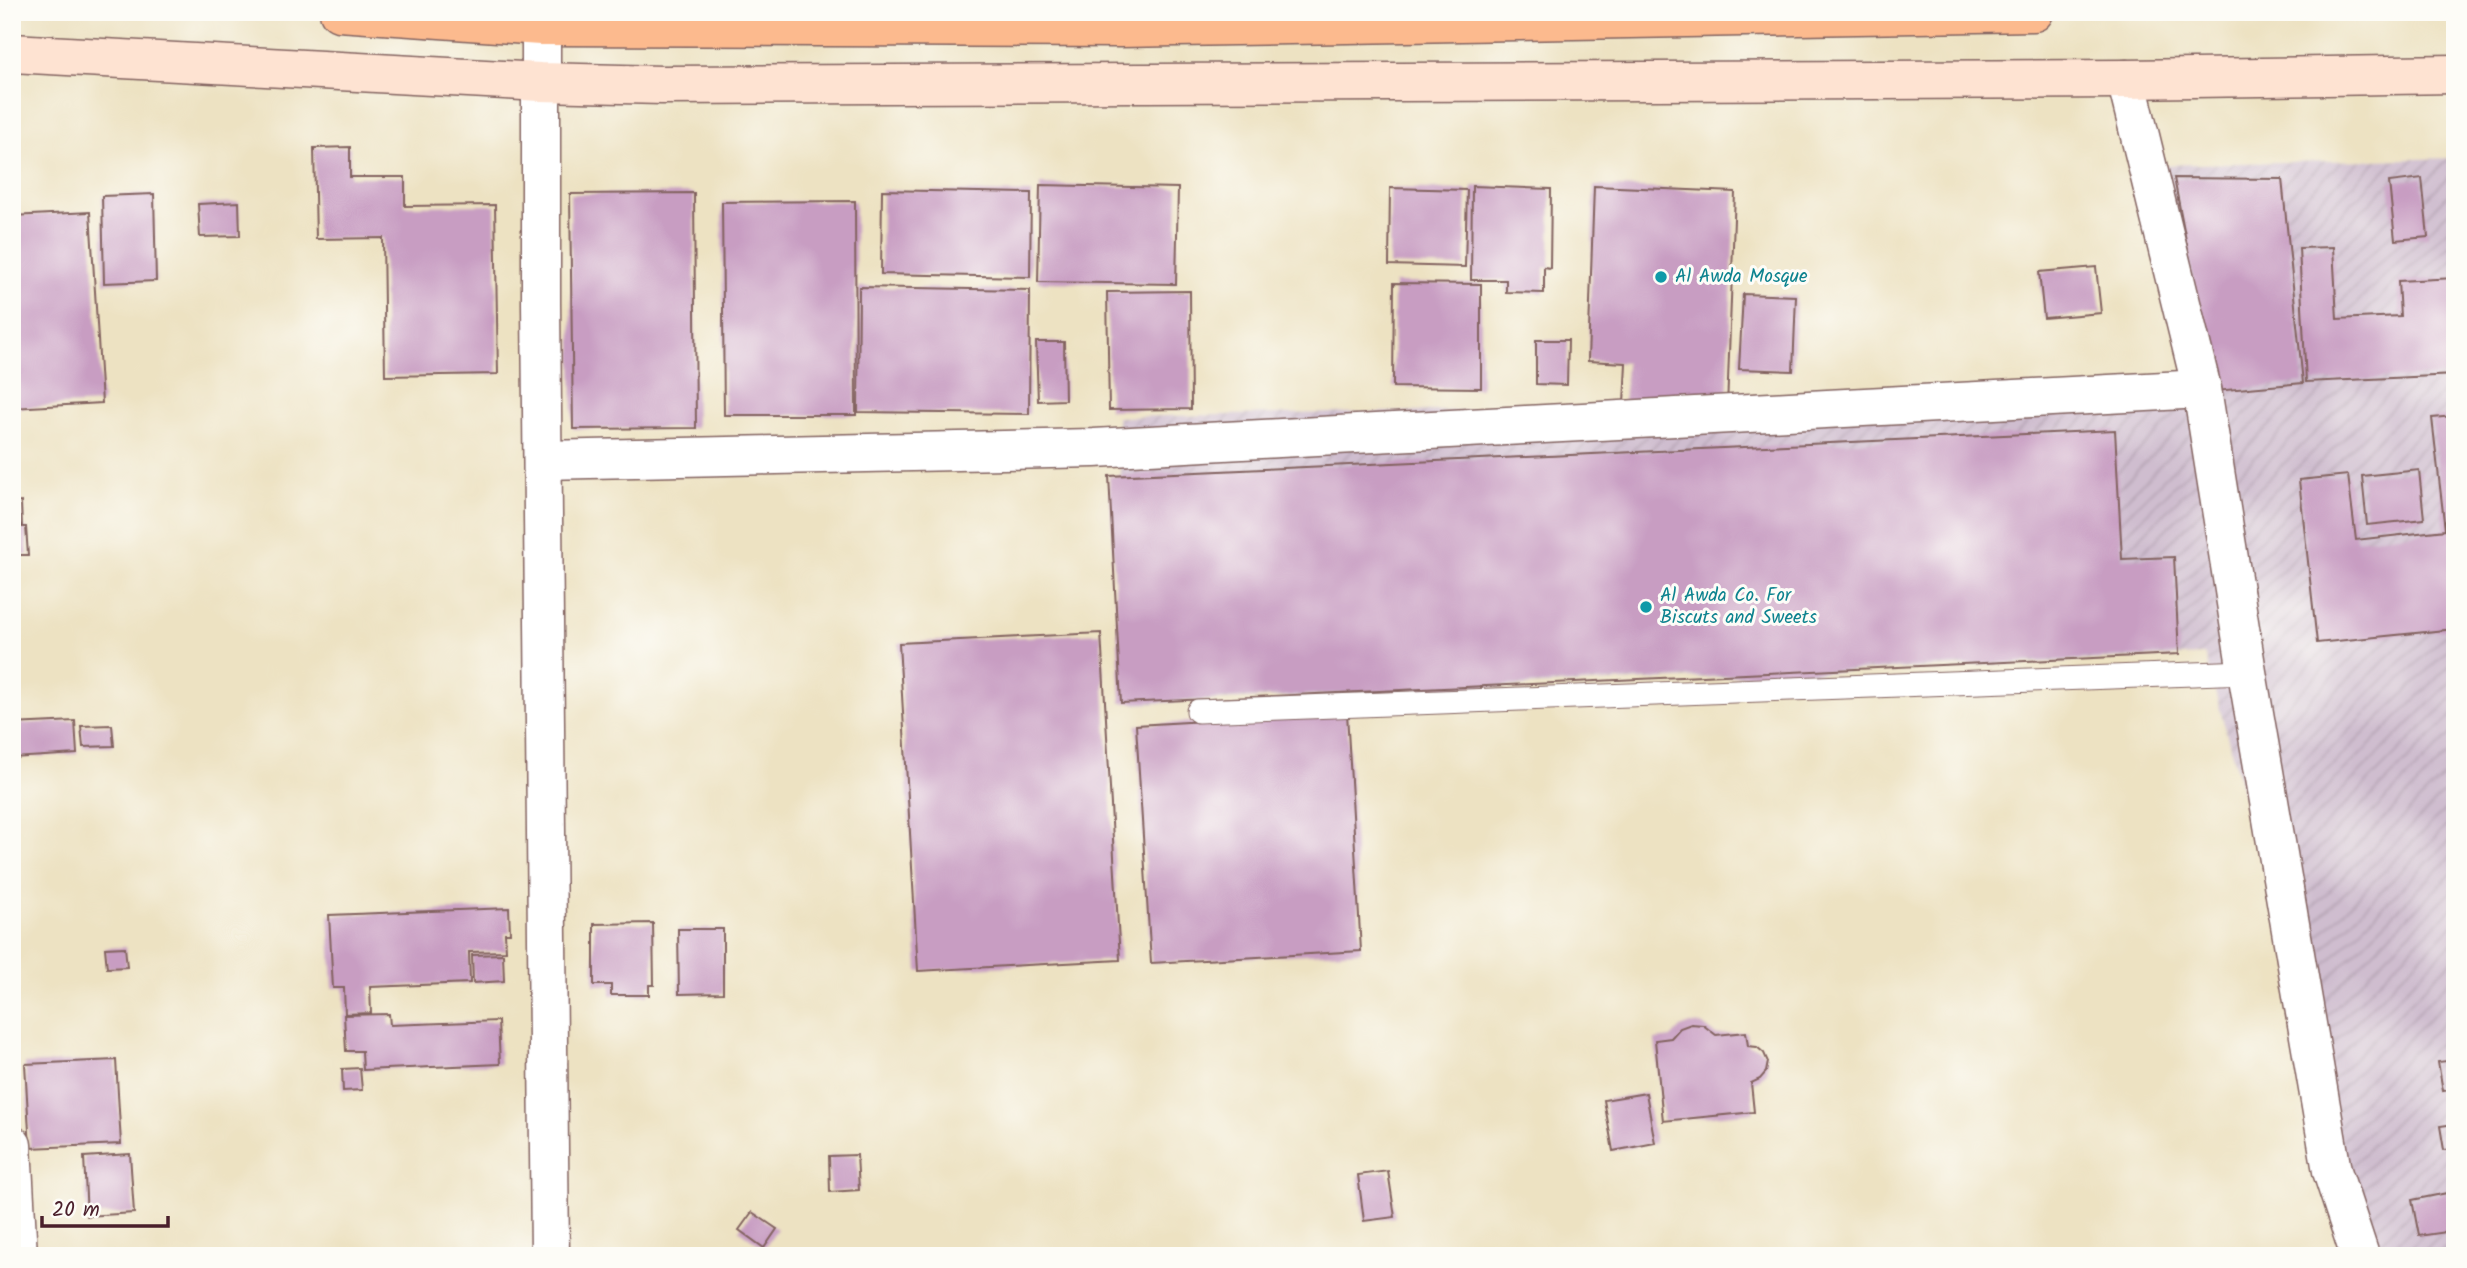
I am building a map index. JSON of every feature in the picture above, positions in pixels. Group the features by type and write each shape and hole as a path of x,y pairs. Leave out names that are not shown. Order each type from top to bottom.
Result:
{"highway":[{"path":"339,12 541,26 1120,28 2034,12"}],"main road":[{"path":"12,53 540,82 676,85 2126,79 2455,74"}],"street":[{"path":"541,26 550,1256"},
{"path":"2126,79 2202,389 2332,1171 2360,1256"},
{"path":"544,460 1094,448 2202,389"},
{"path":"12,1146 18,1256"}],"lane":[{"path":"1198,710 2247,672"}],"shaded area":[{"path":"2455,158 2455,1256 2369,1256 2205,655 1135,704 1117,417 2202,397 2160,165"}],"building":[{"path":"350,147 350,177 405,177 405,206 495,205 498,374 385,376 383,238 316,239 314,148"},
{"path":"2174,178 2282,179 2303,383 2215,391"},
{"path":"2422,178 2428,237 2395,240 2389,182"},
{"path":"1040,185 1178,188 1176,284 1038,282"},
{"path":"1472,186 1551,189 1550,268 1544,267 1544,293 1506,292 1506,280 1471,280"},
{"name":"Al Awda Mosque","path":"1594,186 1735,192 1727,408 1624,404 1626,363 1588,361"},
{"path":"1390,188 1467,190 1465,267 1389,265"},
{"path":"882,190 1031,193 1030,277 881,274"},
{"path":"694,193 696,428 573,429 570,194"},
{"path":"154,194 156,281 104,283 102,196"},
{"path":"855,201 856,415 724,415 722,202"},
{"path":"239,202 240,236 200,237 198,204"},
{"path":"90,212 102,403 12,408 12,216"},
{"path":"2333,247 2337,319 2400,316 2398,281 2455,278 2455,375 2306,382 2299,248"},
{"path":"2096,267 2101,313 2044,318 2039,272"},
{"path":"1394,283 1481,284 1481,388 1393,387"},
{"path":"859,287 1030,290 1029,414 858,412"},
{"path":"1190,291 1191,409 1109,410 1107,292"},
{"path":"1743,294 1796,296 1793,371 1739,369"},
{"path":"1536,340 1568,340 1567,385 1536,384"},
{"path":"1036,342 1064,342 1065,400 1038,401"},
{"path":"2455,416 2455,629 2317,643 2299,480 2348,475 2356,540 2445,530 2432,418"},
{"name":"Al Awda Co. For Biscuts and Sweets","path":"2115,430 2122,559 2174,557 2179,654 1121,703 1109,476"},
{"path":"2419,470 2424,519 2367,525 2362,476"},
{"path":"21,502 22,527 26,527 28,555 12,555 12,503"},
{"path":"1101,633 1120,960 918,971 899,643"},
{"path":"1347,713 1361,951 1151,963 1136,725"},
{"path":"75,721 77,754 12,758 12,724"},
{"path":"112,725 114,746 83,747 81,726"},
{"path":"509,908 510,933 505,933 506,951 469,952 470,983 370,987 371,1013 345,1014 344,988 333,988 329,915"},
{"path":"653,923 654,985 649,985 649,995 611,995 611,985 594,985 594,924"},
{"path":"678,929 723,929 723,993 679,994"},
{"path":"125,947 127,967 107,968 105,948"},
{"path":"503,954 504,981 473,983 472,955"},
{"path":"389,1014 390,1025 498,1021 500,1064 363,1070 362,1051 346,1051 344,1015"},
{"path":"1691,1024 1703,1025 1716,1035 1746,1032 1748,1046 1757,1047 1764,1053 1768,1062 1766,1072 1751,1083 1754,1112 1663,1121 1655,1040 1671,1038 1680,1028"},
{"path":"116,1060 121,1144 30,1148 25,1064"},
{"path":"2455,1060 2455,1089 2443,1091 2438,1062"},
{"path":"360,1068 362,1090 343,1091 342,1069"},
{"path":"1646,1093 1655,1143 1613,1151 1604,1100"},
{"path":"2455,1124 2455,1149 2444,1150 2440,1126"},
{"path":"130,1154 134,1213 87,1216 84,1157"},
{"path":"857,1155 859,1190 830,1192 829,1156"},
{"path":"1388,1171 1395,1217 1364,1221 1358,1175"},
{"path":"2447,1193 2454,1231 2419,1236 2412,1200"},
{"path":"752,1212 777,1229 764,1248 739,1230"}],"place":[{"name":"Al Awda Mosque","path":"1661,277"},
{"name":"Al Awda Co. For Biscuts and Sweets","path":"1646,607"}]}
